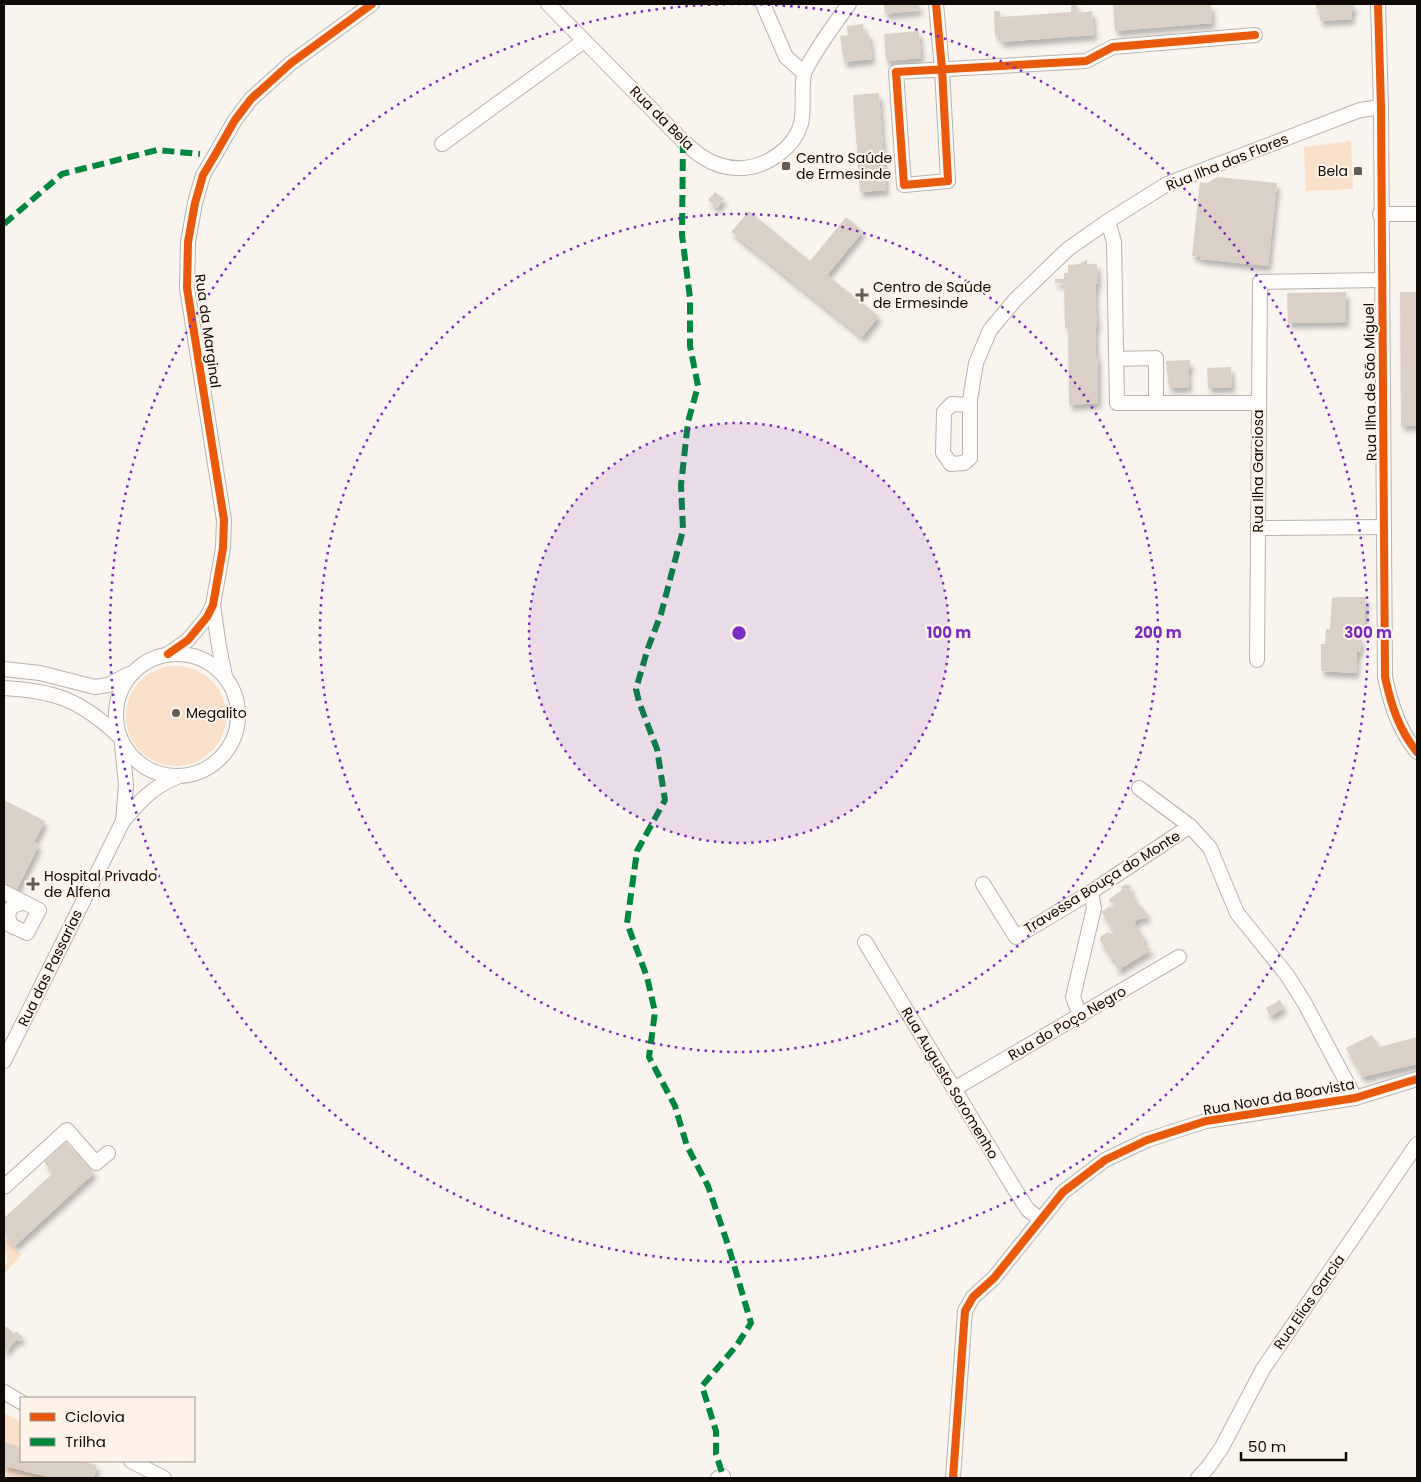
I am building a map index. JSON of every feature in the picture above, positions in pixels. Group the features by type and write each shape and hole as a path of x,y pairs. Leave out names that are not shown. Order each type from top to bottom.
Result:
{"street":[{"name":"Rua da Marginal","path":"168,654 188,640 207,617 213,605 223,548 224,520 187,288 188,242 204,175 235,120 251,99 291,63 372,4"},
{"name":"Rua da Bela","path":"548,4 701,156 729,167 744,168 758,167 772,160 796,138 802,117 804,73 849,4"},
{"path":"763,4 786,57 804,73"},
{"path":"936,4 942,69 948,181 904,185 896,72 942,69 1086,61 1113,47 1255,35"},
{"name":"Rua Ilha de São Miguel","path":"1378,4 1381,107 1380,214 1385,677 1396,718 1409,742 1417,752"},
{"path":"442,144 584,41"},
{"name":"Rua Ilha das Flores","path":"970,405 976,363 990,330 1016,299 1068,249 1167,184 1360,110 1381,107"},
{"path":"1380,214 1417,214"},
{"path":"1108,221 1114,242 1117,403 1259,403"},
{"name":"Rua Ilha Garciosa","path":"1257,660 1260,282 1381,280"},
{"path":"1116,359 1156,358 1156,403"},
{"path":"1258,528 1384,527"},
{"name":"Rua da Marginal","path":"213,605 225,677"},
{"path":"4,669 40,673 95,687 108,685 122,679 150,660 168,654 184,654 200,658 214,666 225,677 234,692 238,708 238,725 232,741 223,755 210,766 195,774 165,775 146,768 130,755 120,740 91,712 71,700 26,689 4,688"},
{"path":"120,740 115,718 117,700 124,683 135,670"},
{"name":"Rua das Passarias","path":"120,740 126,786 123,822"},
{"name":"Rua das Passarias","path":"4,1061 123,822 142,799 160,785 179,776"},
{"path":"1139,788 1190,826 1210,848 1237,913 1287,975 1304,1002 1355,1098"},
{"name":"Travessa Bouça do Monte","path":"983,884 1016,937 1091,892 1190,826"},
{"path":"4,892 25,902 39,910 27,933 8,924 8,915 13,905 25,902"},
{"path":"1080,1016 1073,997 1094,908 1091,892"},
{"name":"Rua Augusto Soromenho","path":"865,942 1028,1210 1040,1219"},
{"name":"Rua do Poço Negro","path":"954,1089 1179,957"},
{"name":"Rua Nova da Boavista","path":"952,1478 965,1311 973,1297 994,1278 1063,1192 1105,1160 1147,1140 1206,1121 1355,1098 1417,1079"},
{"path":"4,1187 67,1130 96,1163 108,1153"},
{"name":"Rua Elias Garcia","path":"1198,1478 1208,1472 1263,1369 1417,1144"},
{"path":"4,1392 20,1401"},
{"path":"134,1462 164,1478"},
{"path":"718,1478 722,1476 723,1478"}],"shaded area":[{"path":"1351,141 1353,189 1306,191 1304,147"},
{"path":"176,666 186,667 204,674 218,688 225,706 225,726 218,744 204,758 186,765 176,766 166,765 148,758 134,744 127,726 126,716 127,706 134,688 148,674 166,667"},
{"path":"4,1237 21,1255 4,1274 7,1255 4,1251"},
{"path":"4,1413 20,1421 20,1447 4,1442"},
{"path":"4,1466 53,1478 4,1478"}],"building":[{"path":"884,4 919,4 920,10 885,14"},
{"path":"1071,4 1077,4 1077,13 1092,11 1094,35 1000,42 1000,36 995,36 994,11 1000,11 1000,17 1071,12"},
{"path":"1113,4 1211,4 1212,23 1115,31"},
{"path":"1316,4 1354,4 1354,10 1351,10 1352,19 1320,21 1319,9 1316,9"},
{"path":"863,24 864,34 869,33 872,59 844,62 840,36 848,35 847,26"},
{"path":"919,31 921,58 886,61 884,34"},
{"path":"879,93 886,190 860,192 853,95"},
{"path":"1217,177 1277,183 1268,266 1200,259 1200,257 1192,256 1200,182 1207,183"},
{"path":"715,192 724,199 717,208 708,200"},
{"path":"749,211 810,261 846,217 863,231 827,275 879,316 862,337 731,232"},
{"path":"1087,259 1087,264 1097,264 1098,283 1096,284 1095,298 1097,327 1095,327 1096,356 1098,356 1098,403 1069,405 1068,328 1065,328 1064,283 1055,283 1055,279 1064,279 1064,273 1068,273 1068,265 1080,264"},
{"path":"1346,292 1346,322 1288,323 1287,293"},
{"path":"1400,292 1417,292 1417,425 1401,426"},
{"path":"1190,360 1190,369 1188,369 1189,387 1169,388 1166,361"},
{"path":"1231,367 1232,387 1208,388 1207,368"},
{"path":"1366,597 1364,627 1358,627 1357,638 1361,638 1360,652 1357,652 1356,673 1321,671 1321,644 1325,644 1326,629 1330,629 1332,598"},
{"path":"4,800 45,821 34,842 39,845 16,891 4,885"},
{"path":"1126,884 1131,886 1130,890 1140,907 1142,906 1147,914 1146,919 1141,918 1134,922 1145,940 1143,942 1145,946 1151,950 1118,970 1115,965 1117,963 1114,959 1112,960 1100,940 1101,936 1114,931 1101,912 1110,906 1112,908 1116,906 1114,903 1109,902 1109,899 1122,890 1121,887"},
{"path":"1280,1000 1284,1008 1270,1016 1266,1008"},
{"path":"1372,1035 1379,1047 1417,1037 1417,1064 1362,1077 1346,1048"},
{"path":"66,1142 94,1173 15,1246 4,1234 4,1218 53,1173 44,1162"},
{"path":"6,1326 14,1334 16,1331 23,1337 19,1341 17,1339 4,1353 4,1328"},
{"path":"4,1442 20,1447 20,1462 84,1462 97,1465 94,1478 53,1478 4,1466"}],"marked path":[{"path":"683,141 682,235 690,298 690,346 698,386 688,422 681,485 683,530 661,614 648,648 636,689 657,749 665,800 637,851 627,923 647,977 655,1012 649,1057 675,1106 687,1146 708,1186 751,1323 737,1345 702,1386 716,1431 716,1454 723,1476"},
{"path":"4,224 62,174 157,150 200,154"}],"cycle path":[{"path":"168,654 188,640 207,617 213,605 223,548 224,520 187,288 188,242 195,203 203,175 235,120 251,99 291,63 372,4"},
{"path":"936,4 942,69 948,181 904,185 896,72 1086,61 1113,47 1255,35"},
{"path":"1378,4 1381,107 1385,677 1396,717 1405,735 1417,752"},
{"path":"953,1478 965,1311 973,1297 994,1278 1063,1192 1105,1160 1147,1140 1206,1121 1355,1098 1417,1079"}],"place":[{"name":"Centro Saúde de Ermesinde","path":"786,166"},
{"name":"Bela","path":"1358,171"},
{"name":"Centro de Saúde de Ermesinde","path":"862,295"},
{"name":"Megalito","path":"176,713"},
{"name":"Hospital Privado de Alfena","path":"33,884"}]}
